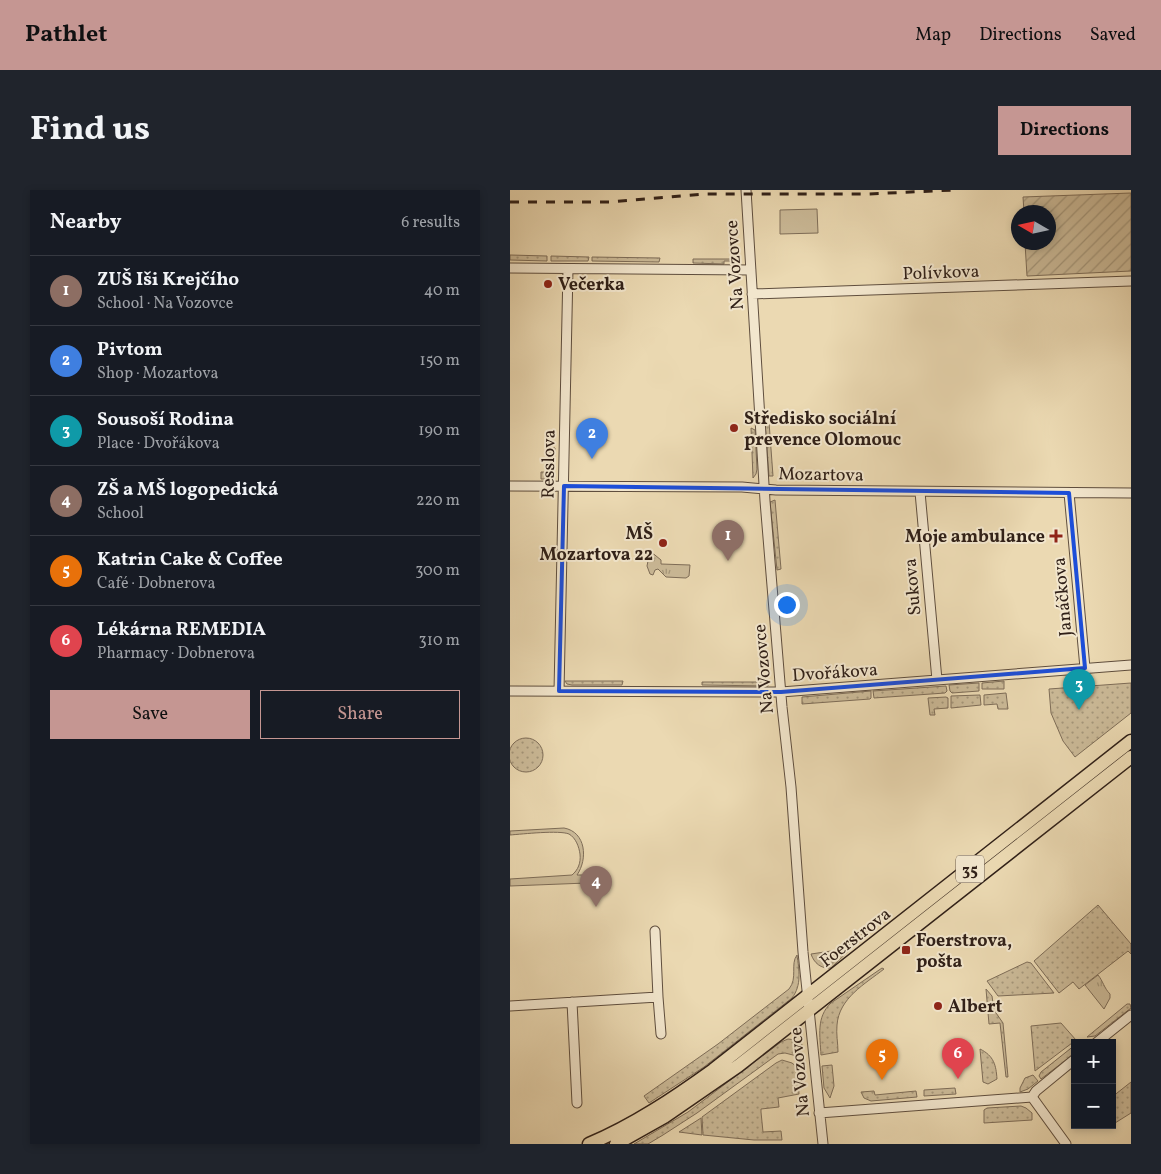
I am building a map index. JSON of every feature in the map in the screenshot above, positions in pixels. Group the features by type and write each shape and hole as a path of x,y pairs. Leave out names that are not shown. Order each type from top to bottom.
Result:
{"main road":[{"name":"Foerstrova","path":"589,1144 618,1130 671,1099 713,1070 1131,742"},
{"name":"Foerstrova","path":"616,1144 656,1122 738,1066 1131,757"}],"street":[{"name":"Na Vozovce","path":"746,190 764,489 791,787 802,946 809,996 823,1144"},
{"path":"510,268 751,270"},
{"name":"Resslova","path":"559,691 568,269"},
{"name":"Polívkova","path":"753,297 1131,281"},
{"name":"Mozartova","path":"510,486 742,487 784,490 1131,493"},
{"name":"Sukova","path":"920,492 937,680"},
{"name":"Janáčkova","path":"1070,493 1085,668"},
{"name":"Dvořákova","path":"510,691 781,692 1131,665"},
{"path":"655,931 661,1034"},
{"path":"510,1006 658,997"},
{"path":"572,1002 577,1103"},
{"path":"1101,1039 1131,1015"},
{"path":"1032,1097 1036,1090 1071,1063"},
{"path":"819,1113 1032,1097"},
{"path":"1032,1097 1066,1144"}],"highlighted area":[{"path":"564,486 1069,493 1085,668 781,692 559,691"}],"green space":[{"path":"1131,193 1131,271 1027,276 1025,250 1056,250 1056,205 1024,205 1023,197"},
{"path":"817,209 818,233 780,234 780,210"},
{"path":"510,255 547,256 547,261 510,260"},
{"path":"551,256 589,257 588,261 551,261"},
{"path":"592,257 660,258 659,262 592,261"},
{"path":"693,259 736,259 736,264 731,264 730,261 724,261 724,264 693,263"},
{"path":"769,422 773,476 769,476 765,423"},
{"path":"751,428 755,430 757,469 753,478"},
{"path":"550,447 555,448 554,474 550,479 541,479 541,472 547,472 550,469"},
{"path":"775,500 781,569 777,570 770,502"},
{"path":"650,551 661,560 661,564 690,565 689,576 686,578 666,577 658,569 655,570 653,575 650,574 647,566"},
{"path":"565,681 623,681 622,685 572,685 567,684"},
{"path":"1004,681 1004,689 982,689 982,683"},
{"path":"702,682 768,682 768,686 702,685"},
{"path":"979,683 979,691 952,693 950,691 949,685"},
{"path":"1131,683 1131,713 1075,757 1063,741 1051,713 1049,689"},
{"path":"946,686 947,691 945,693 874,698 873,691"},
{"path":"871,691 870,699 802,704 802,697"},
{"path":"1006,693 1008,709 998,709 997,704 984,705 984,695"},
{"path":"980,695 981,705 951,708 951,696"},
{"path":"928,698 948,698 948,708 934,709 935,715 930,715"},
{"path":"526,738 538,743 543,755 538,767 526,772 514,767 509,755 514,743"},
{"path":"564,828 577,835 581,840 584,854 581,869 577,875 586,875 587,883 510,886 510,879 572,875 574,873 579,863 580,854 577,843 569,834 549,832 510,835 510,831"},
{"path":"1098,905 1131,944 1131,954 1128,951 1079,989 1073,982 1059,993 1034,961"},
{"path":"867,930 869,931 831,968 821,966 812,957 811,954 838,950 838,954"},
{"path":"797,955 799,983 792,998 704,1067 649,1103 644,1096 718,1044 789,989 792,985 794,963"},
{"path":"1027,962 1031,963 1054,993 998,996 987,981"},
{"path":"882,968 884,969 854,992 843,1007 837,1025 838,1052 821,1055 820,1027 826,1008"},
{"path":"1098,975 1110,994 1104,1009 1085,985"},
{"path":"986,989 992,996 994,1010 1003,1023 1008,1077 1006,1077 1000,1023 989,1024"},
{"path":"1127,1004 1130,1004 1131,1008 1095,1036 1087,1037"},
{"path":"1061,1023 1075,1039 1071,1039 1071,1044 1035,1071 1031,1026"},
{"path":"788,1039 796,1040 802,1044 797,1056 785,1053 778,1054 697,1113 663,1135 648,1144 634,1144 688,1112 781,1042"},
{"path":"1071,1048 1071,1056 1041,1079 1039,1076 1041,1072"},
{"path":"980,1049 991,1058 996,1069 997,1079 988,1084 983,1082"},
{"path":"782,1060 792,1063 797,1067 799,1094 778,1098 779,1107 761,1109 761,1112 763,1132 781,1131 782,1140 754,1140 703,1135 702,1117"},
{"path":"832,1065 834,1086 830,1098 824,1088 822,1066"},
{"path":"1033,1075 1038,1081 1028,1089 1020,1092 1025,1078"},
{"path":"1131,1082 1131,1113 1116,1122 1116,1094"},
{"path":"955,1088 956,1094 924,1096 924,1090"},
{"path":"874,1091 875,1095 916,1091 917,1097 871,1101 864,1098 861,1092"},
{"path":"1021,1106 1032,1113 1032,1120 984,1123 984,1110 987,1108"},
{"path":"701,1118 702,1135 679,1132"}],"railway":[{"path":"510,202 610,202 706,194 868,194 954,190"}],"place":[{"name":"Večerka","path":"548,284"},
{"name":"Středisko sociální prevence Olomouc","path":"734,428"},
{"name":"Pivtom","path":"592,459"},
{"name":"Moje ambulance","path":"1056,536"},
{"name":"MŠ Mozartova 22","path":"663,543"},
{"name":"ZUŠ Iši Krejčího","path":"728,561"},
{"name":"Sousoší Rodina","path":"1079,710"},
{"name":"ZŠ a MŠ logopedická","path":"596,907"},
{"name":"Foerstrova, pošta","path":"906,950"},
{"name":"Albert","path":"938,1006"},
{"name":"Lékárna REMEDIA","path":"958,1079"},
{"name":"Katrin Cake & Coffee","path":"882,1080"}]}
